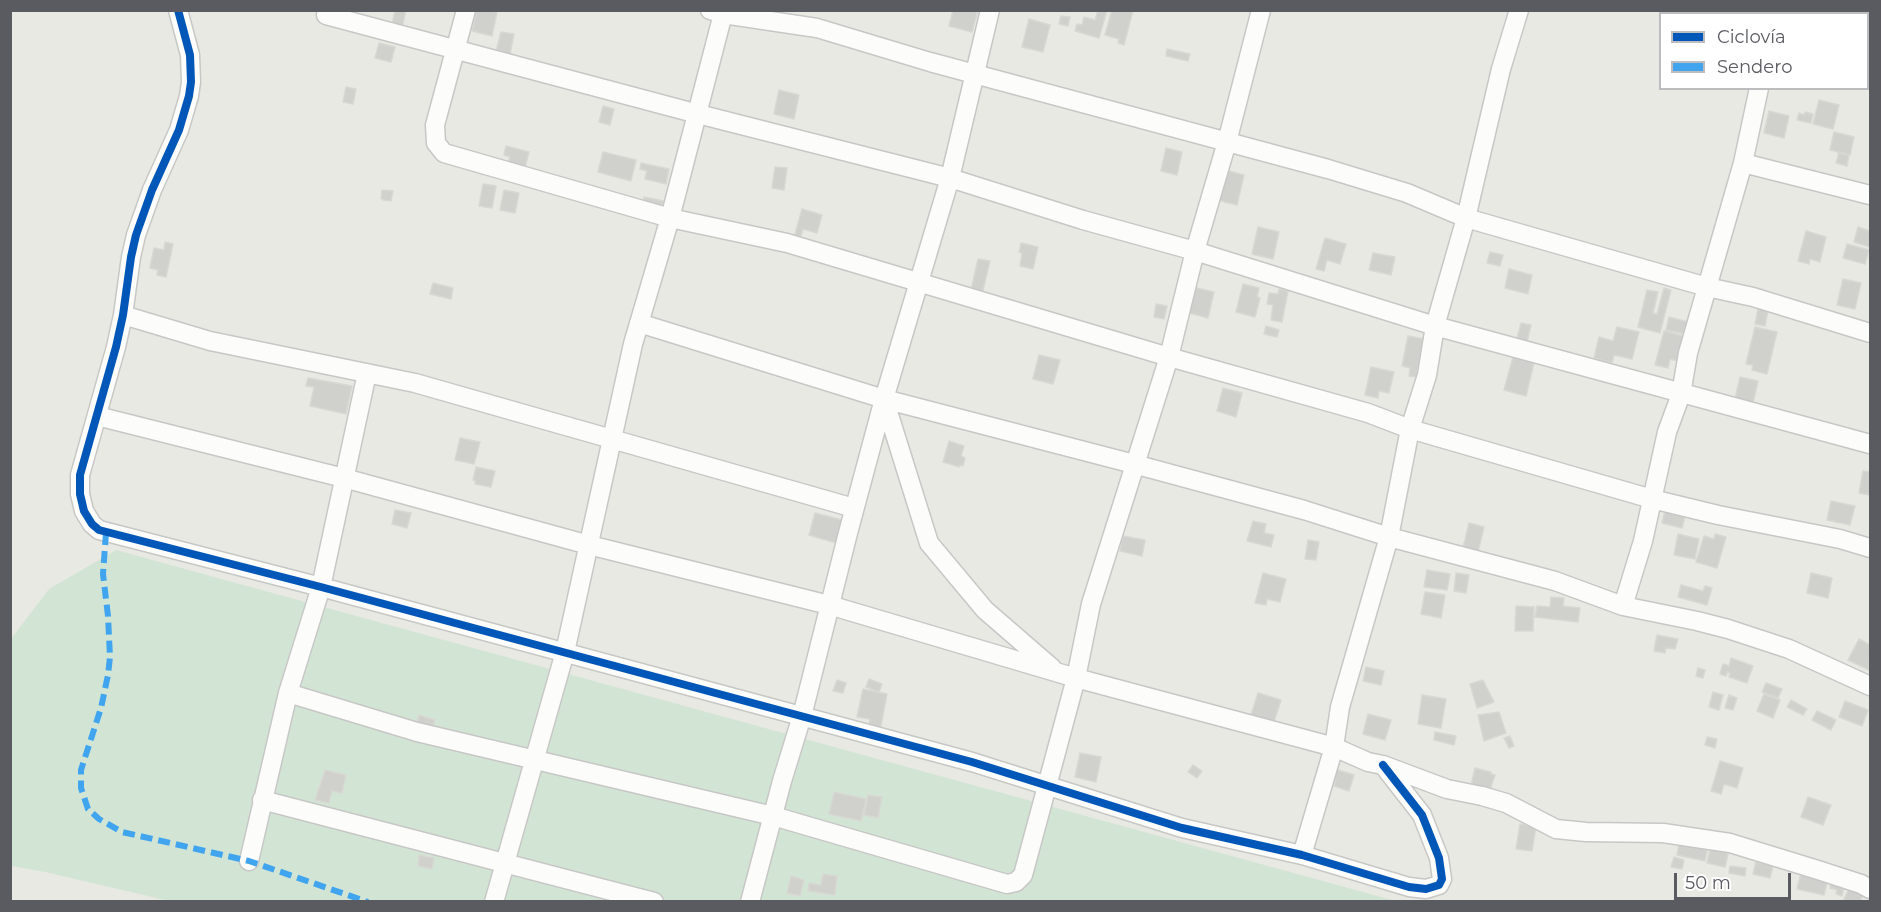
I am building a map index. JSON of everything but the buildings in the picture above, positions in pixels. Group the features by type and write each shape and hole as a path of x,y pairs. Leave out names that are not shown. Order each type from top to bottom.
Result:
{"street":[{"path":"178,10 190,61 189,96 179,130 149,198 136,235 126,279 123,315 116,347 79,484 84,511 99,530 321,587 972,762 1182,828 1302,855 1409,887 1426,889 1439,885 1442,879 1439,858 1422,815 1383,765"},
{"path":"466,10 435,125 436,143 444,153 670,218 759,236 1368,413 1410,429 1652,499 1718,515 1840,539 1870,548"},
{"path":"750,902 802,716 884,399 950,178 990,10"},
{"path":"288,693 417,732 773,816 1007,884 1016,882 1023,875 1047,786 1067,676 1169,357 1195,251 1227,142 1261,10"},
{"path":"1302,855 1334,747 1340,707 1389,537 1410,429 1427,375 1435,326 1466,218 1501,69 1519,10"},
{"path":"494,902 565,652 639,323 698,114 719,12 817,28 974,74 1366,179 1407,193 1466,218 1707,287 1753,297 1870,333"},
{"path":"326,15 950,178 1435,326 1870,444"},
{"path":"1623,606 1642,541 1667,432 1681,394 1688,353 1743,163 1759,90"},
{"path":"1743,163 1870,195"},
{"path":"123,315 210,341 415,383 854,508"},
{"path":"639,323 884,399 1304,510 1389,537 1555,581 1623,606 1728,629 1789,649 1870,686"},
{"path":"249,861 288,693 321,587 367,373"},
{"path":"884,399 929,543 985,610 1067,676"},
{"path":"97,416 344,478 589,545 829,605 1067,676 1334,747 1368,762 1383,765 1447,789 1506,803 1556,829 1586,832 1663,833 1730,843 1818,870 1870,890"},
{"path":"262,800 654,902"}],"green space":[{"path":"116,550 1396,901 169,901 11,866 10,640 49,589"}],"marked path":[{"path":"106,533 103,574 110,657 101,708 81,770 81,788 88,809 99,819 122,832 249,861 368,902"}],"cycle path":[{"path":"178,10 190,55 189,96 179,130 152,190 136,235 116,347 80,475 80,494 84,511 99,530 321,587 972,762 1182,828 1302,855 1409,887 1426,889 1439,885 1442,879 1439,858 1422,815 1383,765"}]}
